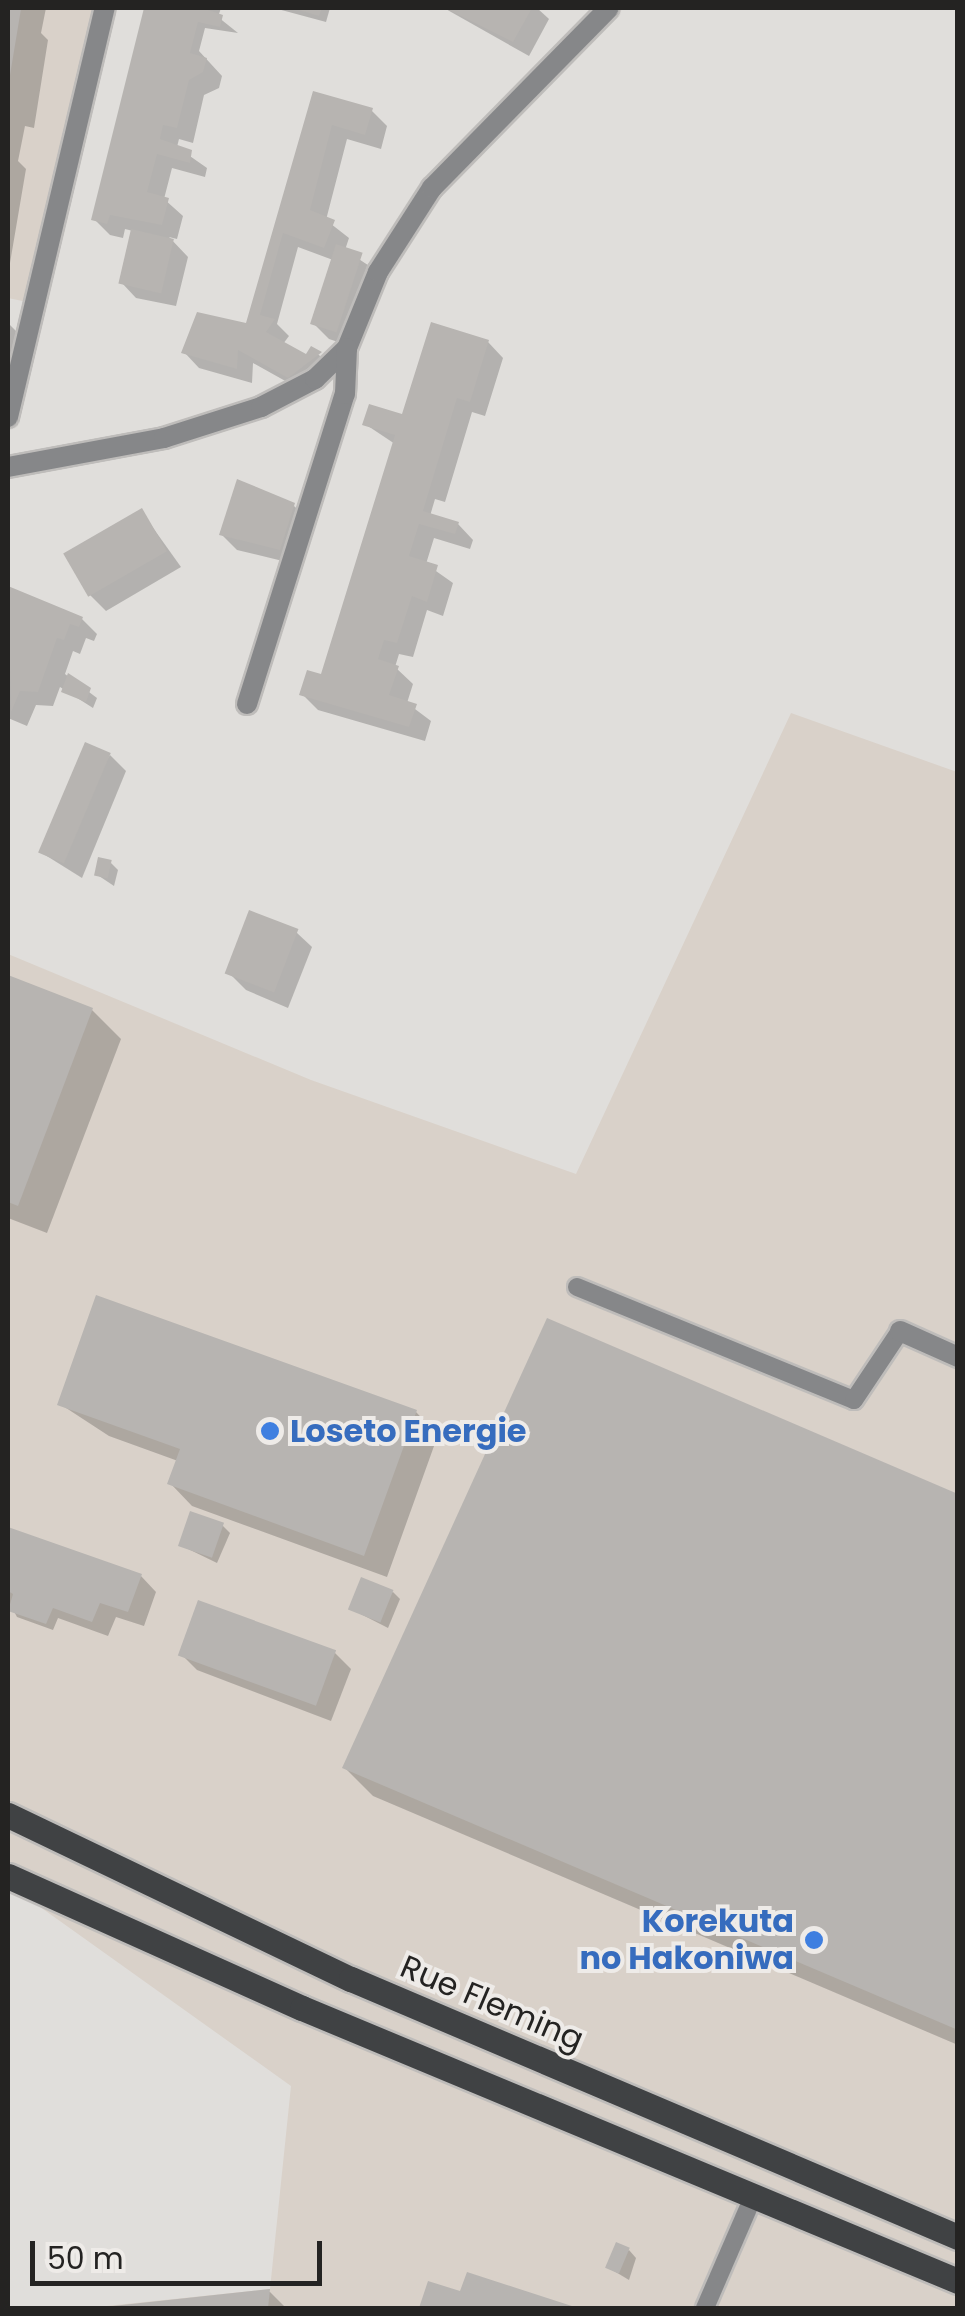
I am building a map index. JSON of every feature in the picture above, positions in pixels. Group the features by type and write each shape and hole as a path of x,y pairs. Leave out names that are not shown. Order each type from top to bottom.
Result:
{"main road":[{"name":"Rue Fleming","path":"8,1816 351,1980 958,2237"},
{"path":"8,1876 753,2197 958,2280"}],"street":[{"path":"8,417 105,8"},
{"path":"247,704 345,394 348,348 378,272 432,188 609,8"},
{"path":"8,468 164,438 261,408 316,378 348,348"},
{"path":"900,1331 958,1356"}],"lane":[{"path":"576,1287 854,1400 900,1331"},
{"path":"706,2308 753,2197"}],"shaded area":[{"path":"8,8 105,8 37,304 8,298"},
{"path":"791,713 957,772 957,2308 87,2308 270,2289 291,2086 8,1884 8,954 311,1080 576,1174"}],"building":[{"path":"8,8 21,9 10,75 8,75"},
{"path":"144,8 202,8 223,15 220,27 198,22 190,53 207,58 203,72 189,80 177,128 163,125 160,139 192,150 190,163 157,154 147,192 169,198 162,225 110,215 107,224 91,220"},
{"path":"292,8 322,8 319,16"},
{"path":"445,8 532,8 513,42"},
{"path":"313,91 373,108 365,135 332,125 310,210 335,220 324,248 283,233 260,315 275,319 266,332 306,354 311,346 322,352 288,378 238,350 237,369 181,353 197,312 246,323"},
{"path":"131,229 174,239 161,293 118,284"},
{"path":"336,244 363,253 337,333 310,324"},
{"path":"431,322 489,340 470,402 457,398 423,511 459,522 455,534 419,524 409,556 438,565 427,602 412,596 397,643 384,640 378,659 399,666 389,695 417,704 409,727 299,695 307,670 321,674 395,435 362,425 369,404 402,414"},
{"path":"237,479 295,503 280,550 219,535"},
{"path":"142,508 167,551 88,597 63,554"},
{"path":"8,586 83,617 79,627 70,624 64,640 57,638 38,692 20,691 11,712"},
{"path":"68,673 91,688 86,702 61,692"},
{"path":"85,742 111,753 64,863 38,852"},
{"path":"98,857 112,860 108,878 94,876"},
{"path":"249,910 298,929 274,992 225,973"},
{"path":"8,975 93,1008 18,1206 8,1202"},
{"name":"Loseto Energie","path":"96,1295 417,1410 364,1556 167,1484 180,1449 57,1405"},
{"path":"547,1318 958,1494 958,2030 342,1768"},
{"path":"190,1511 224,1523 212,1558 178,1546"},
{"path":"8,1527 142,1574 128,1612 100,1603 92,1622 53,1608 46,1624 8,1611 13,1594 8,1591"},
{"path":"361,1577 393,1590 380,1623 348,1609"},
{"path":"198,1600 336,1650 316,1706 178,1655"},
{"path":"616,2242 630,2248 619,2274 605,2268"},
{"path":"467,2272 578,2308 419,2308 428,2281 460,2291"},
{"path":"270,2289 268,2308 113,2308 113,2306"}],"place":[{"name":"Loseto Energie","path":"270,1431"},
{"name":"Korekuta no Hakoniwa","path":"814,1940"}]}
